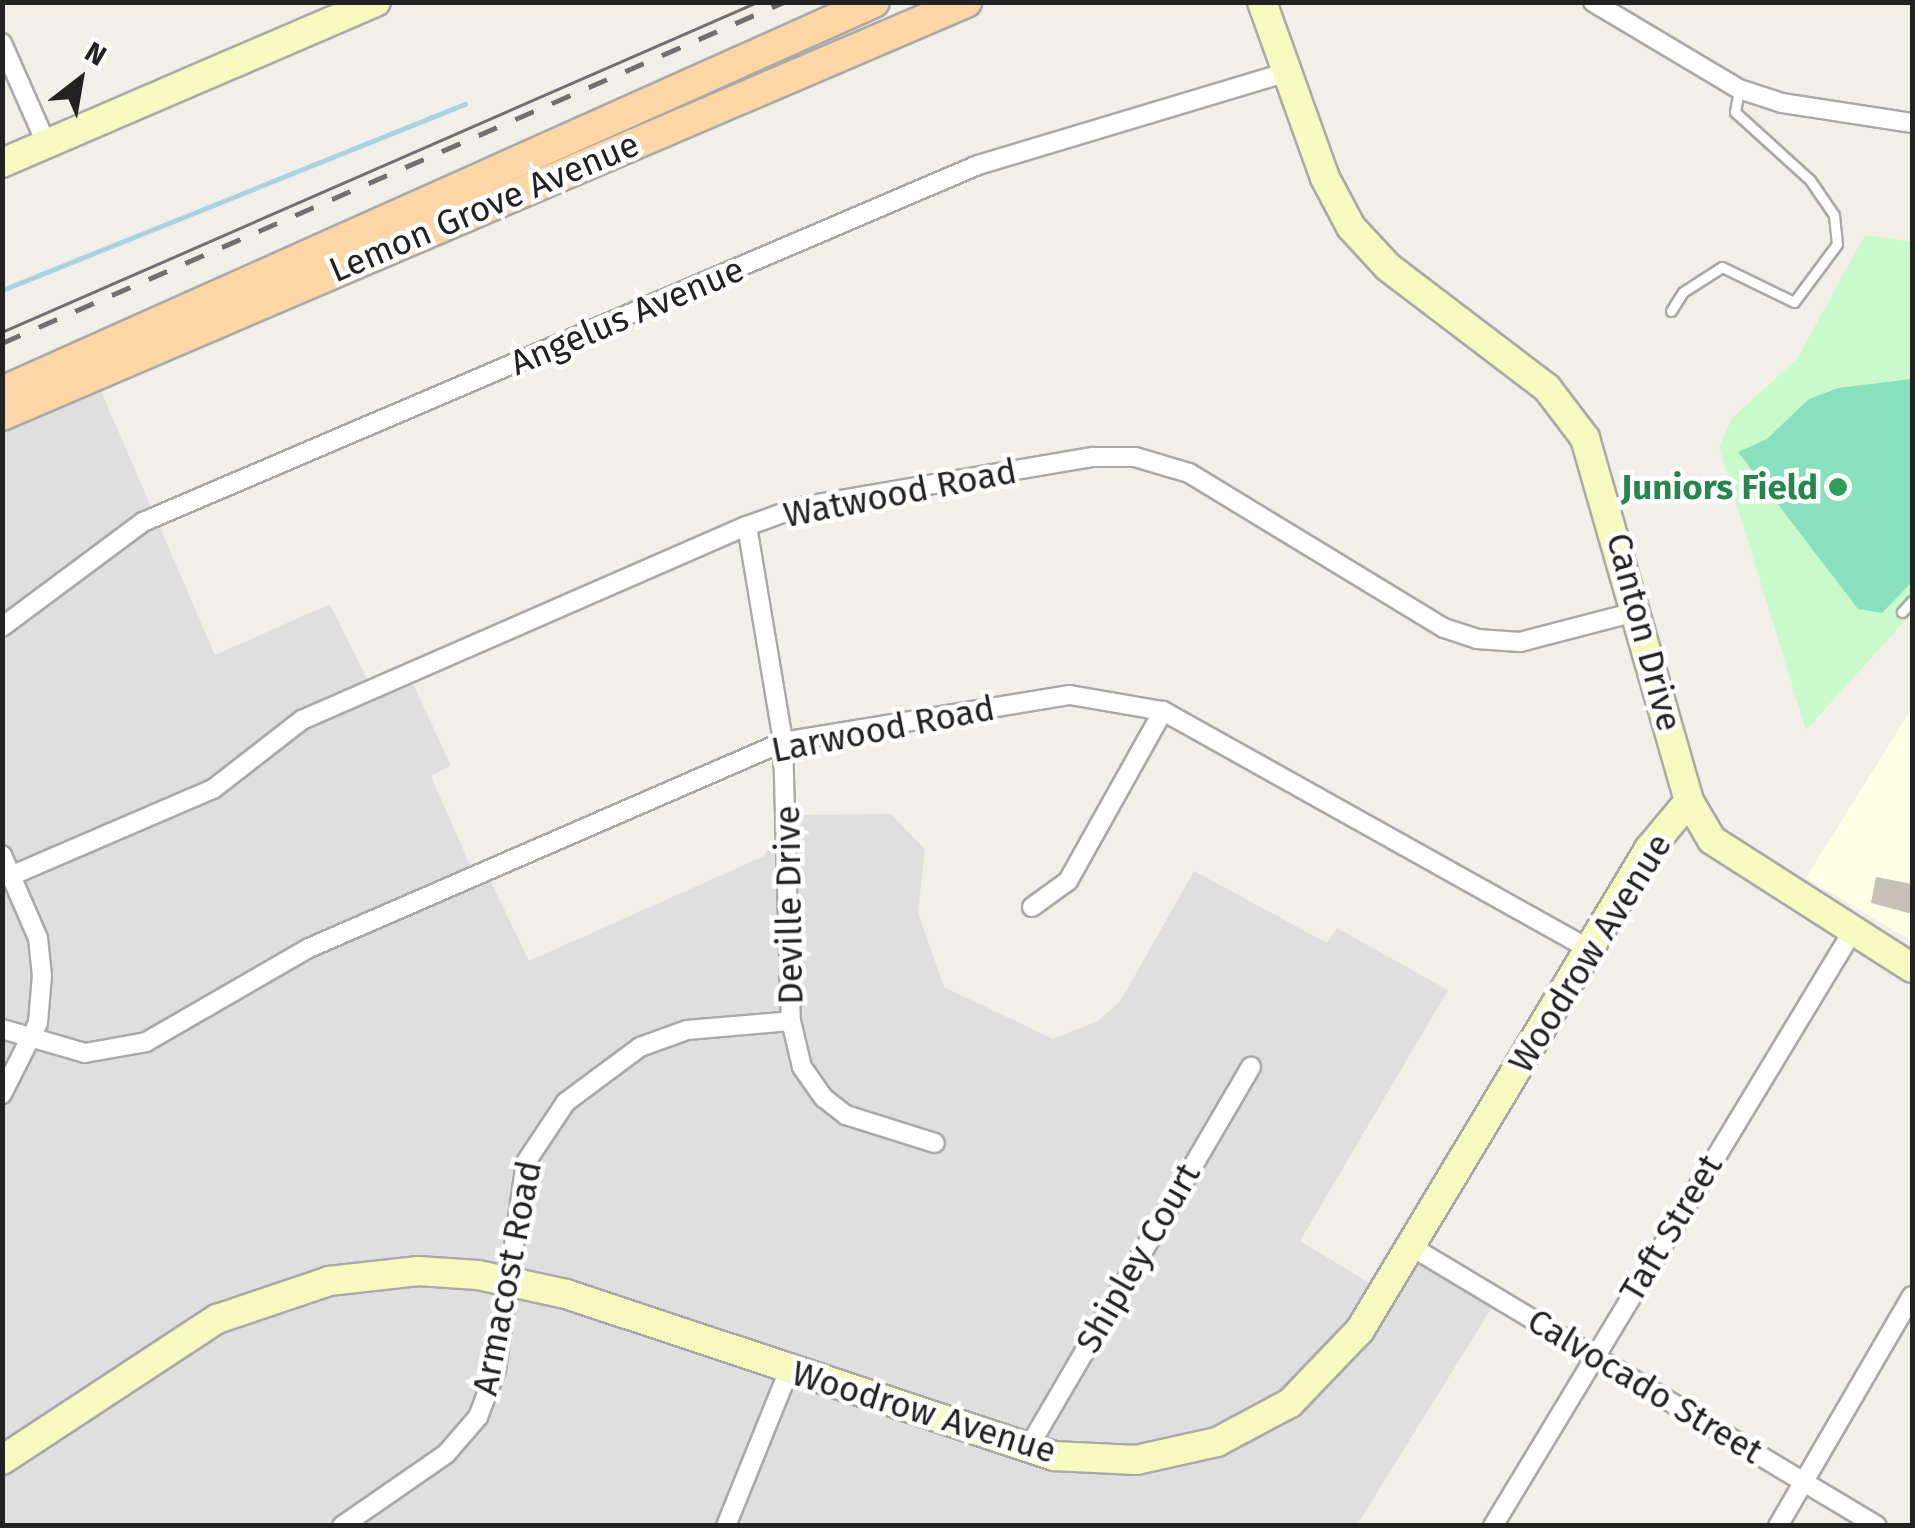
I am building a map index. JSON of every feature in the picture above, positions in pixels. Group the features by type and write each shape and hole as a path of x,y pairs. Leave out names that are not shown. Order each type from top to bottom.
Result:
{"main road":[{"name":"Lemon Grove Avenue","path":"2,392 874,2"},
{"name":"Lemon Grove Avenue","path":"2,415 966,2"}],"street":[{"path":"2,163 376,2"},
{"path":"1592,2 1738,89 1782,103 1912,123"},
{"name":"Canton Drive","path":"1262,4 1332,195 1362,241 1547,388 1578,425 1597,465 1689,800 1730,857 1912,968"},
{"path":"2,43 47,145"},
{"name":"Angelus Avenue","path":"2,628 143,522 978,165 1285,73"},
{"name":"Watwood Road","path":"13,875 213,789 302,720 747,526 839,499 1092,457 1135,457 1189,473 1460,634 1520,642 1638,611"},
{"name":"Deville Drive","path":"747,526 783,742 792,1020 802,1067 834,1107 935,1143"},
{"name":"Larwood Road","path":"2,1029 32,1042 86,1053 146,1042 309,948 783,742 1070,694 1164,711 1589,949"},
{"path":"1032,908 1068,881 1164,711"},
{"name":"Woodrow Avenue","path":"2,1460 218,1319 275,1296 388,1272 508,1280 1027,1450 1136,1460 1190,1450 1252,1426 1331,1367 1412,1248 1649,849 1689,800"},
{"path":"2,855 38,938 42,975 32,1042 2,1094"},
{"name":"Taft Street","path":"1494,1526 1852,932"},
{"name":"Armacost Road","path":"342,1526 446,1454 478,1417 496,1370 526,1162 566,1102 640,1048 686,1030 792,1020"},
{"name":"Shipley Court","path":"1027,1450 1250,1067"},
{"name":"Calvocado Street","path":"1412,1248 1877,1526"},
{"path":"1778,1526 1912,1296"},
{"path":"726,1526 789,1370"}],"lane":[{"path":"1671,311 1683,292 1722,267 1794,302 1837,244 1834,216 1810,180 1735,112 1738,89"},
{"path":"1902,612 1912,601"}],"shaded area":[{"path":"98,384 215,655 330,604 367,679 414,686 451,766 431,776 469,863 491,882 529,961 764,856 788,815 891,814 925,849 918,913 944,987 1053,1039 1098,1021 1121,1000 1194,871 1327,943 1337,928 1448,990 1300,1241 1384,1292 1410,1252 1494,1304 1357,1525 3,1525 2,426"},
{"path":"1912,708 1912,941 1806,878"}],"green space":[{"path":"1865,235 1912,242 1912,613 1806,730 1719,447 1732,418 1797,359"},
{"name":"Juniors Field","path":"1912,379 1912,582 1882,613 1858,609 1738,452 1767,439 1809,399 1838,388"}],"building":[{"path":"1876,877 1912,884 1912,914 1871,903"}],"waterway":[{"path":"2,290 465,104"}],"tram line":[{"path":"2,332 757,2"}],"railway":[{"path":"2,343 784,2"}],"place":[{"name":"Juniors Field","path":"1838,487"}]}
